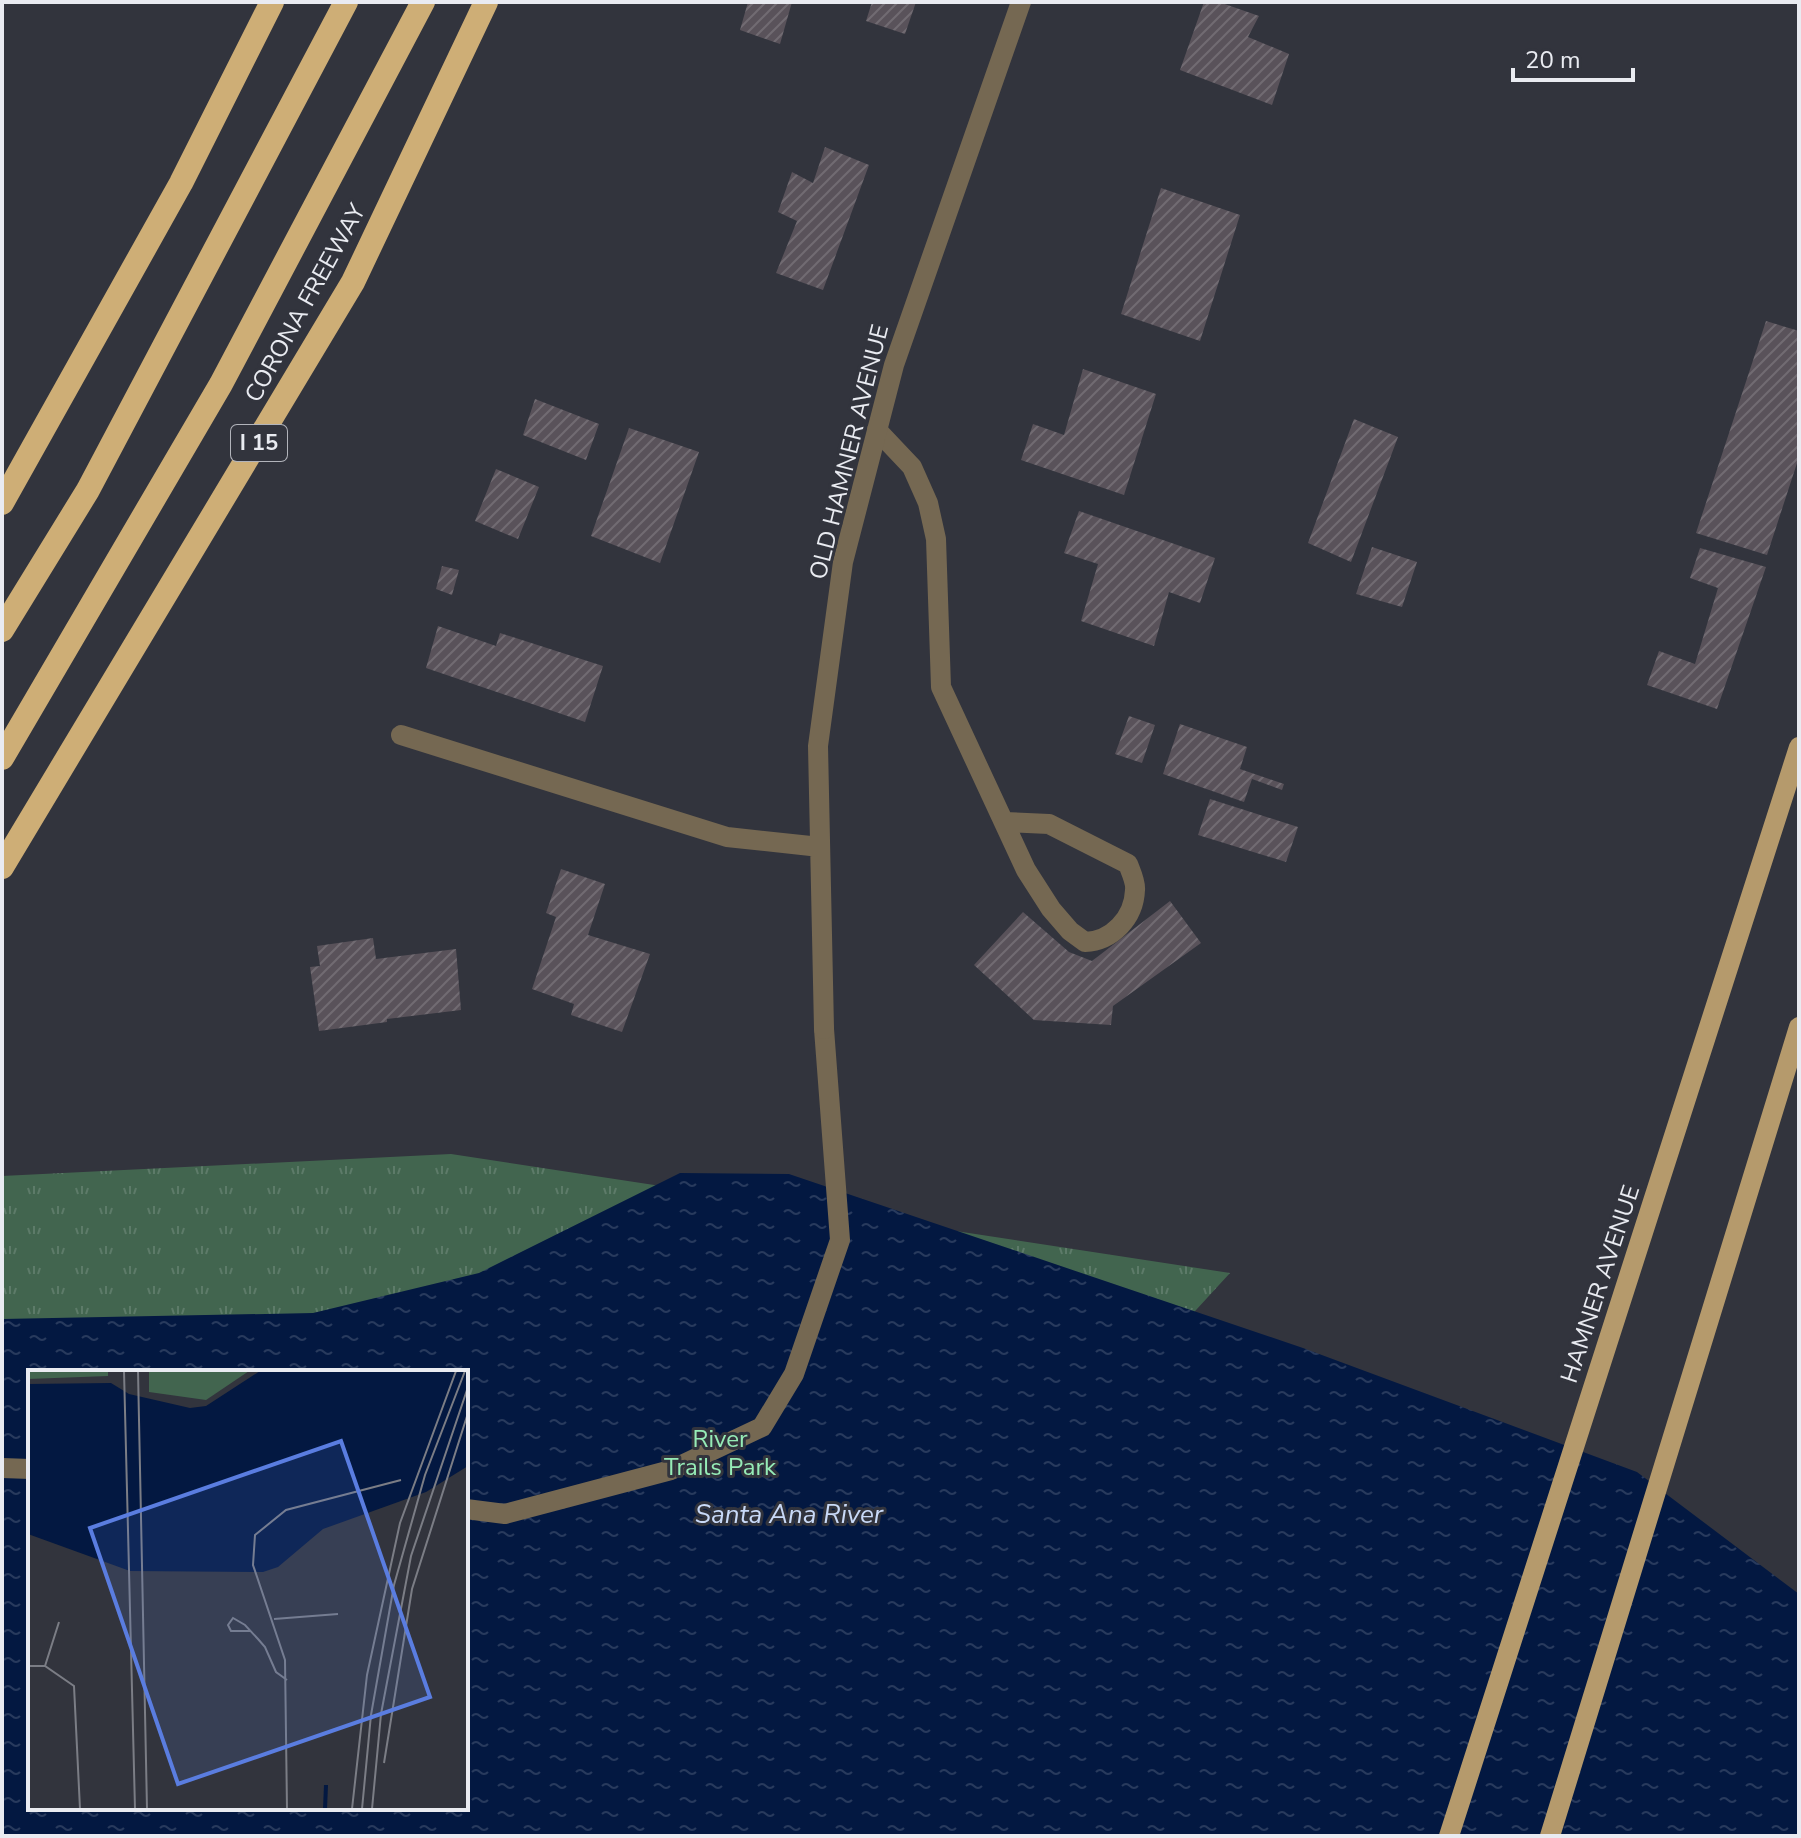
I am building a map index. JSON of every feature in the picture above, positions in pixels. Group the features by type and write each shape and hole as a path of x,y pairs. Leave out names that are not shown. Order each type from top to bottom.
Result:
{"highway":[{"path":"2,503 181,183 272,2"},
{"path":"2,630 88,490 346,2"},
{"path":"2,758 221,384 423,2"},
{"name":"CORONA FREEWAY","path":"2,867 353,282 486,2"}],"main road":[{"name":"HAMNER AVENUE","path":"1449,1836 1799,747"},
{"path":"1550,1836 1799,1027"}],"street":[{"name":"OLD HAMNER AVENUE","path":"468,1509 505,1514 671,1470 762,1427 794,1374 840,1240 824,1029 818,746 843,562 894,365 1021,2"},
{"path":"877,430 912,467 928,503 936,539 941,687 1026,870 1051,909 1070,931 1085,942 1101,941 1117,929 1132,911 1136,887 1128,864 1049,824 1004,822"},
{"path":"401,735 727,837 820,847"},
{"path":"2,1468 28,1469"}],"green space":[{"name":"River Trails Park","path":"451,1154 1230,1273 713,1836 2,1836 2,1176"}],"water":[{"name":"Santa Ana River","path":"680,1173 789,1174 1303,1348 1637,1472 1799,1594 1799,1836 2,1836 2,1319 313,1313 479,1273"}],"building":[{"path":"748,2 792,2 780,44 740,30"},
{"path":"872,2 916,2 905,34 866,21"},
{"path":"1204,2 1219,2 1259,16 1248,37 1289,54 1272,105 1180,70"},
{"path":"825,147 869,165 823,290 776,273 797,221 778,212 792,172 813,183"},
{"path":"1161,188 1240,215 1200,341 1121,314"},
{"path":"1766,321 1799,331 1799,457 1767,555 1696,533"},
{"path":"1083,369 1156,394 1124,495 1021,460 1033,424 1064,435"},
{"path":"535,399 599,424 586,460 523,435"},
{"path":"1354,419 1398,437 1351,562 1308,543"},
{"path":"629,428 699,452 660,563 591,536"},
{"path":"496,469 539,487 518,539 475,521"},
{"path":"1079,511 1215,558 1200,603 1169,592 1154,646 1081,621 1098,564 1064,553"},
{"path":"1372,547 1417,562 1402,607 1356,594"},
{"path":"1700,548 1766,567 1717,709 1647,685 1659,651 1695,664 1718,588 1690,578"},
{"path":"442,566 459,570 452,595 436,589"},
{"path":"438,626 496,646 500,633 603,666 585,722 426,668"},
{"path":"1129,716 1155,725 1142,763 1115,754"},
{"path":"1180,724 1247,747 1240,769 1284,784 1282,790 1252,779 1244,802 1163,774"},
{"path":"1210,799 1298,827 1286,862 1198,835"},
{"path":"561,869 605,884 588,935 650,954 622,1032 571,1015 574,1004 532,989 556,917 546,913"},
{"path":"1170,901 1201,943 1113,1006 1111,1025 1034,1020 974,965 1023,912 1069,952 1092,961"},
{"path":"373,938 376,959 456,949 461,1010 319,1031 310,967 320,966 317,946"}]}
